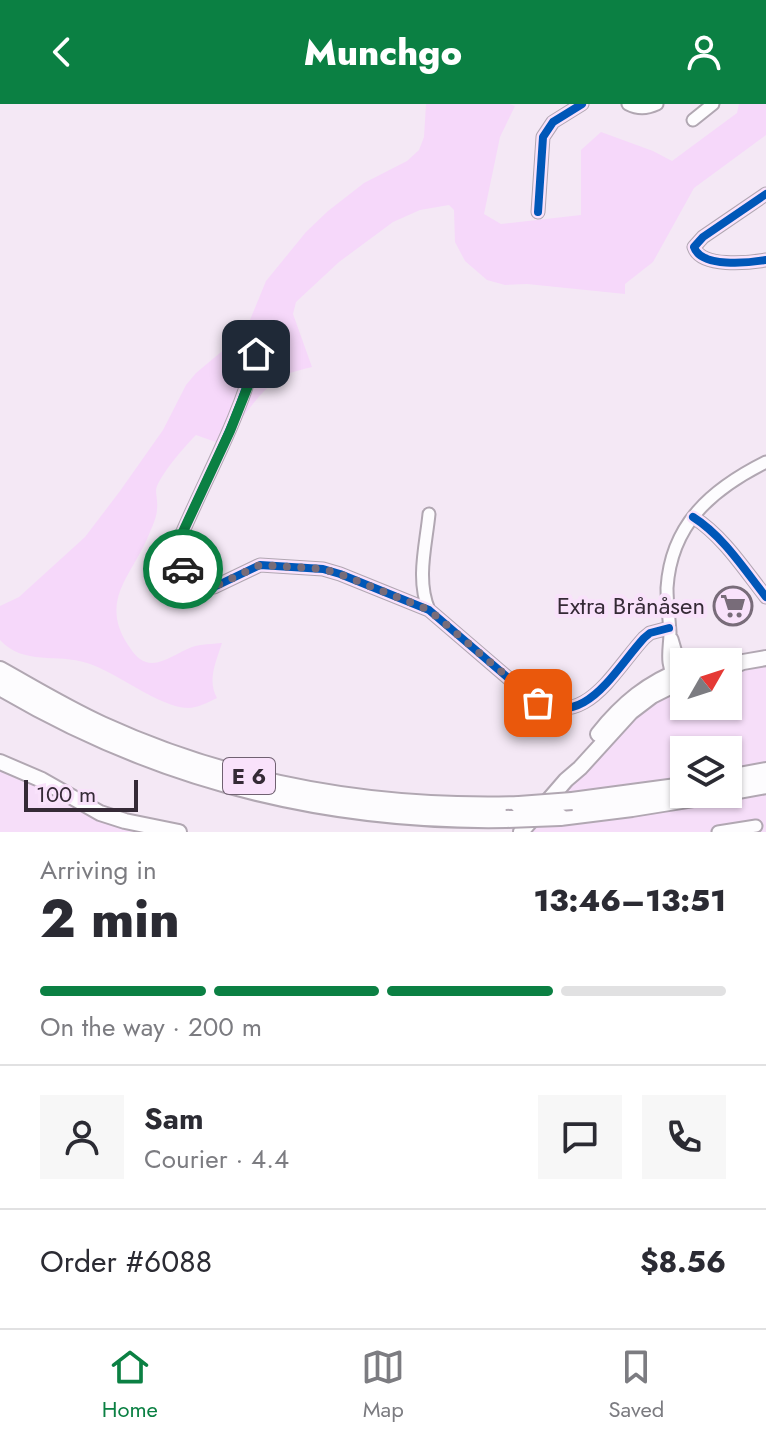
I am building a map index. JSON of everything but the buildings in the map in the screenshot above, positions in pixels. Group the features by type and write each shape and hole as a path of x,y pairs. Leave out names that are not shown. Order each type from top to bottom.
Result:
{"highway":[{"name":"E 6","path":"0,670 103,726 161,749 210,766 339,795 472,806 519,805 670,788"},
{"name":"E 6","path":"0,687 44,713 170,767 252,792 306,803 380,814 457,820 560,817 670,802"},
{"path":"742,775 766,771"},
{"path":"742,789 766,785"}],"main road":[{"path":"743,662 766,658"},
{"path":"521,832 631,712 670,682"},
{"path":"0,762 42,780 100,813 135,824 179,832"}],"street":[{"path":"538,212 543,137 553,122 582,104"},
{"path":"628,104 648,108 657,104"},
{"path":"693,120 713,104"},
{"path":"766,194 703,237 694,247 699,256 706,259 738,263 766,260"},
{"path":"256,354 250,381 230,431 181,536 179,559 184,570 197,583 209,587 220,584 260,565 323,569 363,582 429,610 538,703 558,708 585,702 597,693 644,638 650,633 669,631"},
{"path":"673,648 667,592 669,571 679,540 711,496 766,462"},
{"path":"429,514 422,584 429,610"},
{"path":"693,517 724,544 766,597"},
{"path":"718,832 756,826"}],"shaded area":[{"path":"426,104 515,106 500,137 484,214 501,224 581,215 581,150 601,132 672,161 737,113 739,104 766,104 766,135 694,188 653,262 625,284 625,294 527,284 505,285 487,280 465,261 455,242 454,210 449,205 420,210 393,222 339,262 296,302 293,314 312,367 287,374 268,387 224,445 196,435 179,454 158,484 155,520 118,600 120,629 134,653 146,662 163,661 195,646 222,643 213,678 217,698 195,707 176,706 99,667 76,660 30,656 9,648 0,640 0,606 19,597 85,537 163,430 186,385 245,332 266,281 306,232 364,183 407,161 419,150 424,137"},
{"path":"766,659 766,832 518,832 590,752 670,688 670,720 742,720 742,664"},
{"path":"0,761 104,816 173,832 0,832"}],"cycle path":[{"path":"538,212 543,137 553,122 582,104"},
{"path":"766,194 703,237 694,247 698,254 715,261 737,263 766,260"},
{"path":"256,354 232,424 181,536 178,551 180,564 197,583 214,587 260,565 323,569 340,574 429,610 528,695 547,706 564,708 580,704 594,695 644,638 650,633 669,628"},
{"path":"693,517 723,543 766,597"}],"way so far":[{"path":"183,569 192,580 209,587 260,565 323,569 340,574 429,610 538,703"}],"place":[{"name":"Extra Brånåsen","path":"733,606"}],"route":[{"path":"183,569 178,551 181,536 230,431 250,381 256,354"}]}
